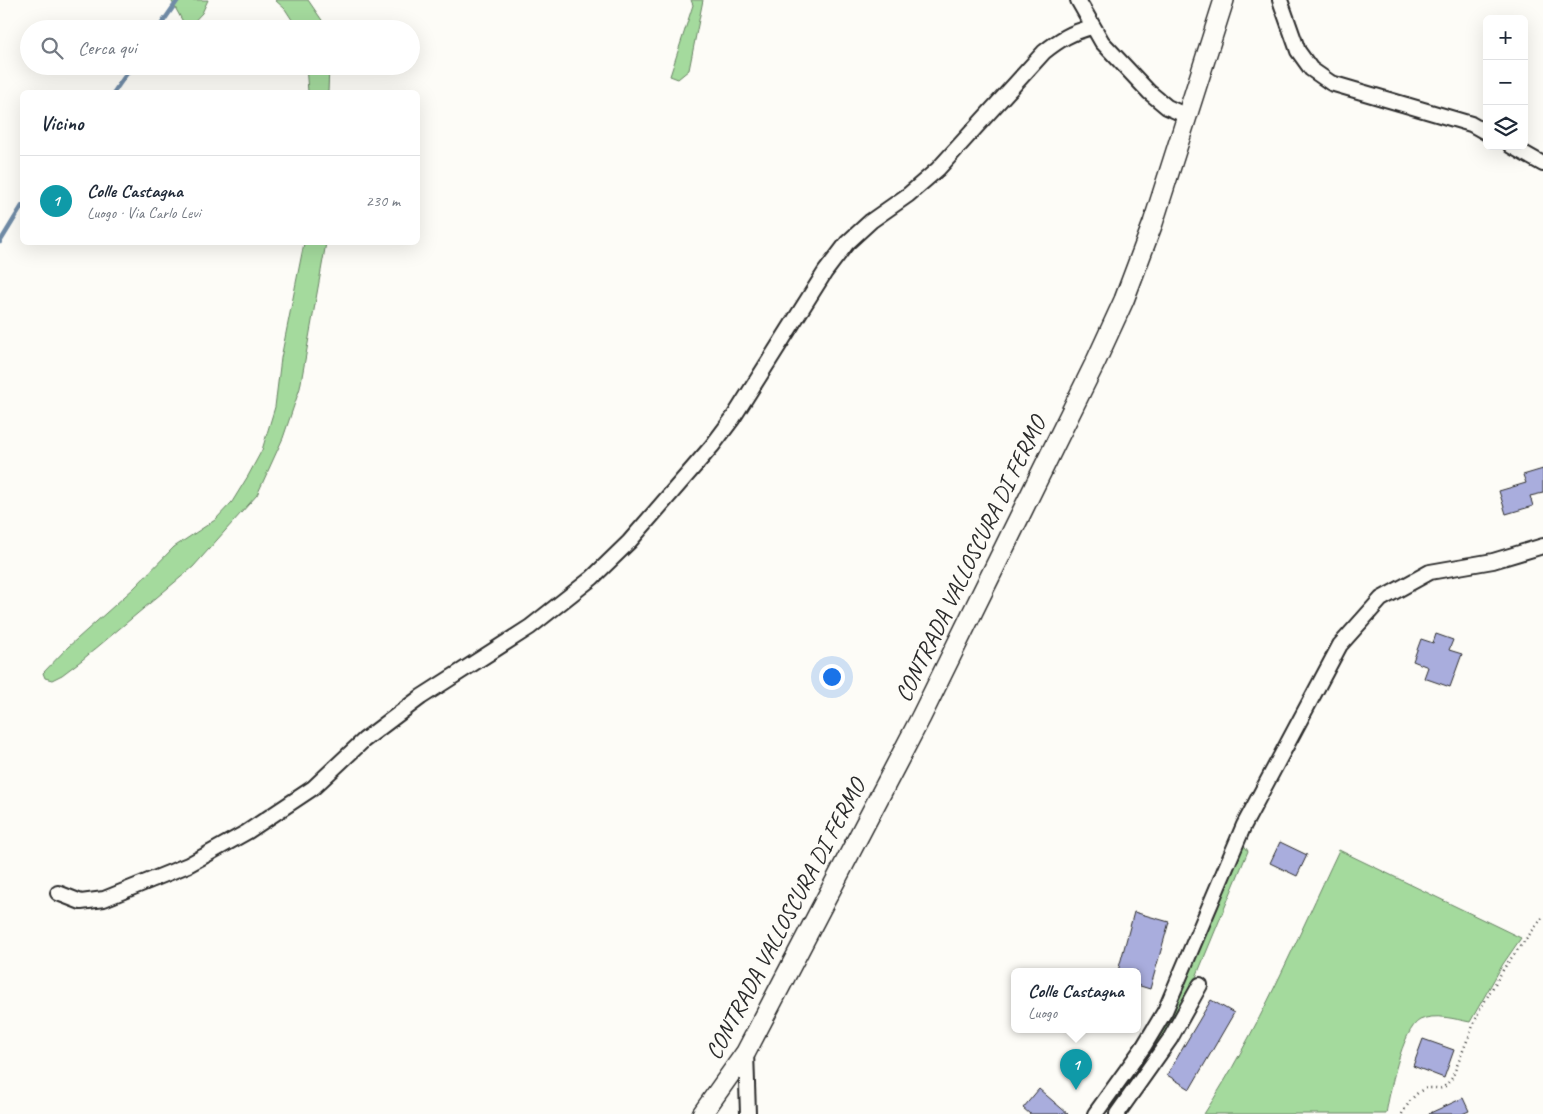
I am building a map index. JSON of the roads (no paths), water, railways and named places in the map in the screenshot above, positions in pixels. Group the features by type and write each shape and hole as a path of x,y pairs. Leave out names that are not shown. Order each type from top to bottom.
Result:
{"street":[{"path":"1078,0 1092,28 1102,42 1149,92 1167,107 1187,116"},
{"name":"CONTRADA VALLOSCURA DI FERMO","path":"702,1114 746,1052 921,716 1096,360 1124,300 1153,223 1224,0"},
{"path":"1280,0 1298,51 1311,69 1331,83 1462,121 1483,131"},
{"path":"58,893 81,902 104,899 188,865 247,832 313,788 364,740 421,697 530,627 592,578 629,542 722,432 824,272 847,243 871,221 908,195 938,169 1044,52 1061,38 1076,31 1092,28"},
{"path":"1518,150 1543,164"},
{"path":"1095,1114 1144,1046 1166,1011 1244,825 1340,645 1381,598 1430,572 1493,561 1543,546"},
{"path":"1117,1114 1161,1053 1200,985"},
{"path":"746,1052 748,1114"}],"waterway":[{"path":"164,20 178,0"},
{"path":"115,90 126,75"},
{"path":"0,242 20,209"}],"place":[{"name":"Colle Castagna","path":"1076,1090"}]}
